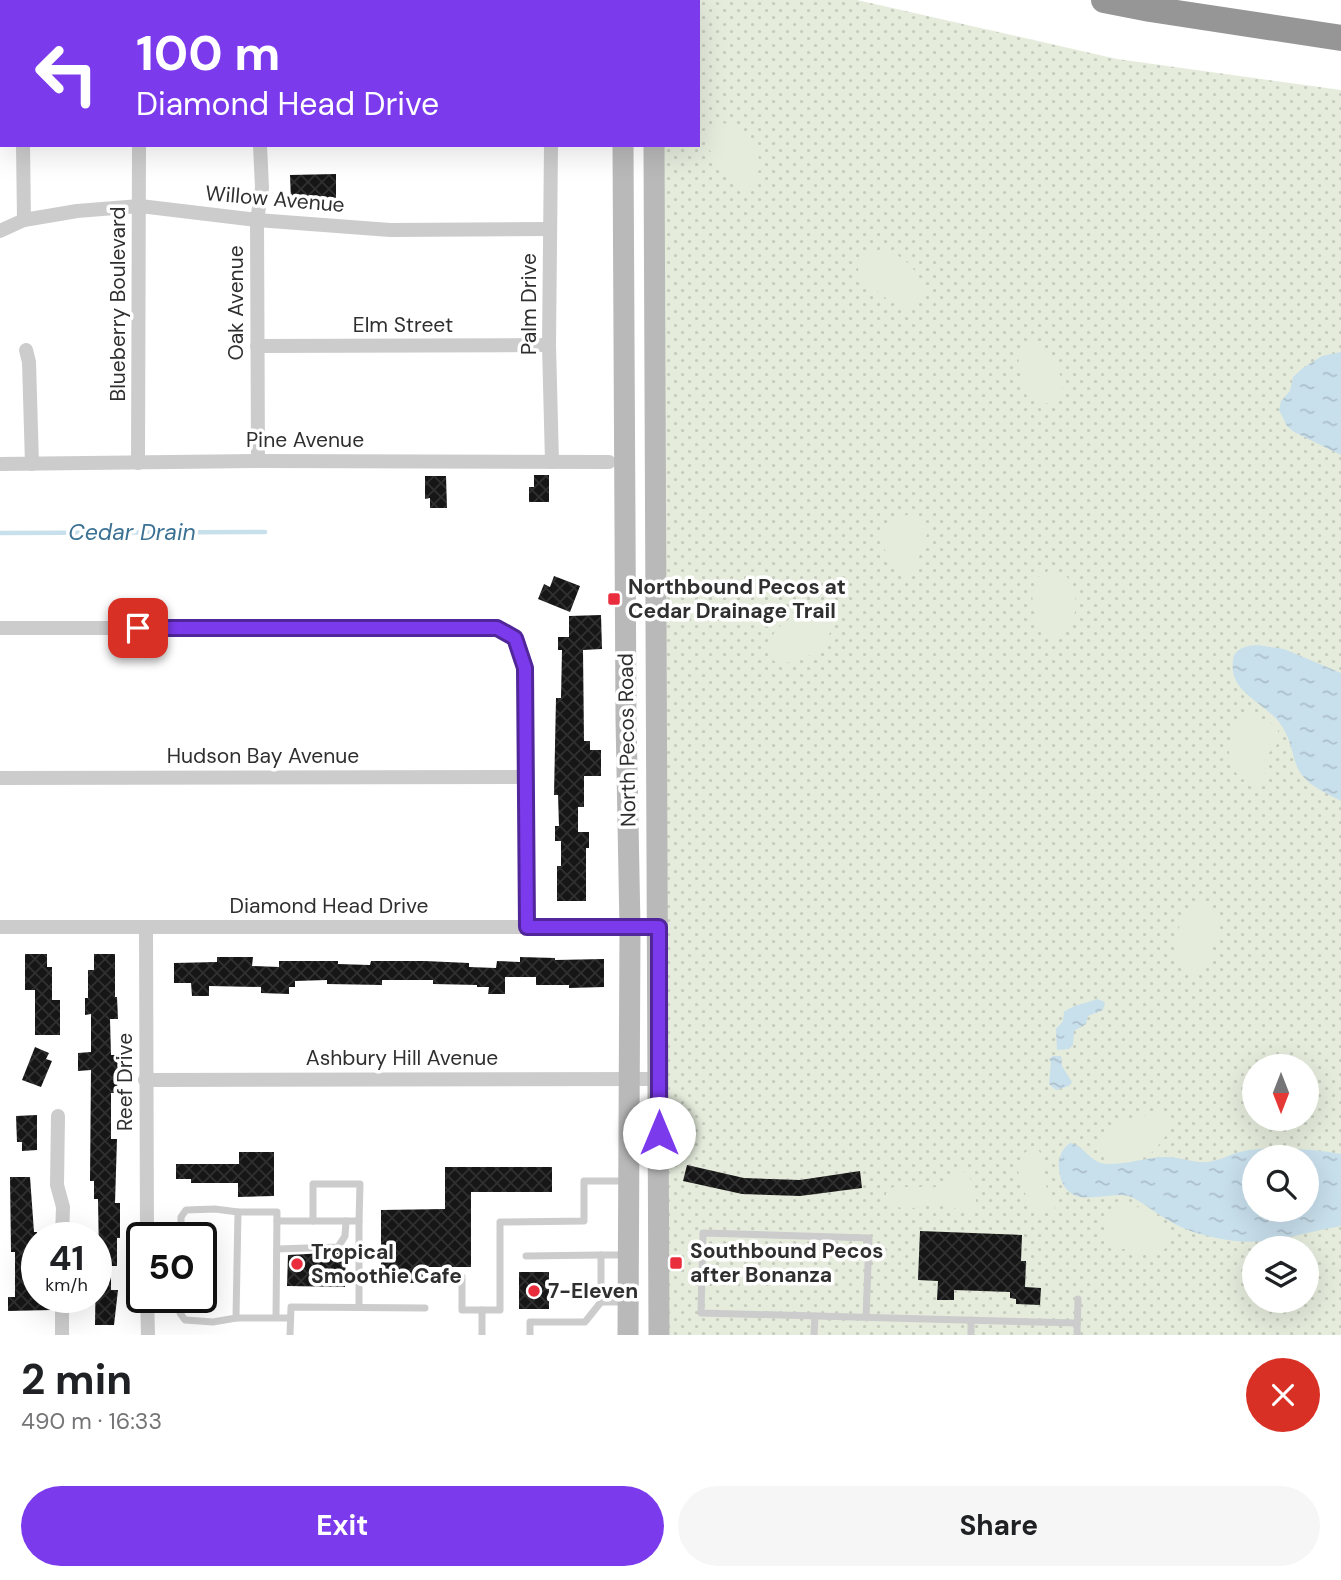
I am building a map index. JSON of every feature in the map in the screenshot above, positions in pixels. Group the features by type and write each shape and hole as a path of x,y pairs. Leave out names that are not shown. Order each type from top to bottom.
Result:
{"highway":[{"path":"1104,0 1341,38"}],"main road":[{"name":"North Pecos Road","path":"624,147 626,705 630,927 628,1335"},
{"name":"North Pecos Road","path":"654,147 659,1335"}],"street":[{"path":"23,147 24,220"},
{"name":"Blueberry Boulevard","path":"138,463 139,147"},
{"name":"Oak Avenue","path":"258,461 257,220 262,188 260,147"},
{"name":"Palm Drive","path":"551,147 549,345 552,463"},
{"name":"Willow Avenue","path":"0,231 24,220 77,211 140,206 257,220 390,230 550,229"},
{"name":"Elm Street","path":"257,346 549,345"},
{"path":"26,350 32,464"},
{"name":"Pine Avenue","path":"0,464 258,461 609,463"},
{"path":"0,628 497,628 515,638 525,668 527,927"},
{"name":"Hudson Bay Avenue","path":"0,778 526,777"},
{"name":"Reef Drive","path":"146,927 147,1222"},
{"name":"Diamond Head Drive","path":"0,928 659,927"},
{"name":"Ashbury Hill Avenue","path":"145,1080 658,1079"},
{"path":"58,1116 57,1185 63,1207 62,1222"},
{"path":"62,1313 62,1335"},
{"path":"147,1313 148,1335"}],"lane":[{"path":"462,1277 462,1310 500,1310 500,1222 584,1221 584,1181 629,1181"},
{"path":"313,1221 313,1184 360,1184 359,1307"},
{"path":"181,1222 181,1217 187,1210 277,1212 276,1318"},
{"path":"236,1318 238,1212"},
{"path":"277,1221 359,1222"},
{"path":"277,1249 338,1247 345,1236 346,1221"},
{"path":"866,1318 869,1238 703,1233 701,1313 866,1318 1077,1323"},
{"path":"530,1335 530,1322 585,1322 601,1302 601,1255"},
{"path":"526,1256 628,1255"},
{"path":"1077,1335 1078,1299"},
{"path":"601,1302 628,1302"},
{"path":"290,1335 291,1307 425,1308"},
{"path":"482,1310 482,1335"},
{"path":"180,1313 185,1320 213,1322 236,1318 290,1318"},
{"path":"814,1335 815,1316"},
{"path":"971,1320 971,1335"}],"green space":[{"path":"700,0 857,0 1117,59 1341,90 1341,1335 669,1335 663,147 700,147"},
{"path":"723,123 740,130 757,151 759,169 754,184 746,190 740,191 735,187 705,141 706,129"},
{"path":"876,250 893,253 914,270 925,293 916,304 906,307 896,305 860,274 858,264 861,259"},
{"path":"1028,344 1044,348 1055,360 1062,393 1054,403 1039,404 1026,395 1017,353"},
{"path":"907,515 921,517 928,525 917,570 909,577 901,574 880,539 882,527 887,522"},
{"path":"1050,570 1061,572 1069,579 1076,600 1072,623 1058,638 1045,630 1033,605 1033,587 1036,580"},
{"path":"819,607 826,609 831,621 825,642 805,658 782,663 772,660 771,639 775,631 790,618"},
{"path":"1248,716 1266,720 1279,733 1276,746 1265,759 1265,776 1256,783 1240,776 1229,761 1235,728"},
{"path":"1203,903 1215,911 1219,930 1202,969 1193,973 1176,961 1176,936 1189,911"},
{"path":"1160,1115 1169,1121 1170,1129 1149,1155 1119,1161 1104,1153 1101,1143 1103,1134 1110,1127 1130,1118"},
{"path":"1029,1150 1038,1150 1044,1157 1045,1183 1055,1207 1053,1212 1045,1213 1037,1208 1023,1189 1018,1166 1021,1157"},
{"path":"959,1169 970,1179 976,1193 976,1204 967,1212 940,1204 898,1207 886,1198 886,1193 893,1187 937,1187 953,1170"},
{"path":"1122,1204 1143,1209 1163,1223 1171,1235 1166,1248 1148,1253 1137,1252 1126,1250 1108,1239 1105,1231 1107,1220 1113,1210"}],"water":[{"path":"1341,352 1341,455 1294,432 1287,426 1279,410 1281,401 1290,391 1293,377 1322,356"},
{"path":"1257,645 1284,649 1341,673 1341,801 1303,777 1277,719 1251,698 1237,682 1233,672 1236,653 1245,647"},
{"path":"1097,999 1105,1002 1103,1010 1088,1016 1086,1024 1074,1031 1073,1045 1069,1049 1057,1050 1056,1029 1063,1021 1064,1012"},
{"path":"1061,1056 1062,1066 1072,1082 1069,1086 1056,1090 1049,1084 1049,1059"},
{"path":"1070,1143 1075,1144 1096,1161 1106,1164 1162,1157 1208,1162 1242,1152 1242,1222 1319,1222 1319,1151 1341,1154 1341,1226 1293,1236 1242,1236 1242,1242 1200,1234 1175,1224 1131,1197 1084,1197 1068,1191 1062,1182 1059,1166 1064,1149"}],"building":[{"path":"336,174 336,205 318,205 318,201 291,201 290,175"},
{"path":"534,475 549,475 549,502 529,502 529,487 534,487"},
{"path":"425,476 446,476 447,508 430,508 430,498 425,499"},
{"path":"554,576 580,586 570,612 538,599 544,584 550,587"},
{"path":"601,615 602,649 583,650 584,741 590,741 590,750 601,750 601,776 584,776 584,807 578,807 578,832 589,832 589,848 586,848 586,901 557,901 557,866 561,866 561,841 555,841 555,826 559,826 558,795 554,795 556,698 561,698 562,650 558,650 558,637 569,637 569,616"},
{"path":"25,954 47,954 47,967 52,967 52,1000 60,1000 60,1035 35,1035 35,990 25,990"},
{"path":"94,954 115,954 118,1019 110,1019 111,1055 117,1055 118,1070 117,1093 111,1093 111,1139 117,1139 115,1203 120,1203 117,1266 112,1266 112,1222 98,1222 98,1199 94,1199 94,1181 90,1181 91,1070 78,1071 78,1053 91,1052 91,1014 85,1015 85,998 88,998 88,970 94,970"},
{"path":"217,957 253,957 252,966 279,967 279,961 338,961 338,964 370,965 371,961 425,961 469,963 469,967 496,968 497,961 520,962 520,957 555,960 604,959 604,987 536,985 536,977 505,977 505,994 488,994 489,987 433,984 433,980 382,980 382,985 327,984 327,980 295,981 295,987 289,987 289,994 261,993 261,987 209,986 209,996 192,996 191,983 174,983 174,963 217,962"},
{"path":"35,1047 49,1053 46,1059 52,1061 41,1087 22,1080"},
{"path":"37,1115 37,1150 22,1151 22,1142 17,1142 16,1116"},
{"path":"239,1152 274,1152 274,1196 238,1197 238,1183 191,1183 191,1179 176,1179 176,1164 239,1164"},
{"path":"687,1165 744,1178 800,1180 860,1171 862,1188 800,1196 742,1194 683,1181"},
{"path":"445,1167 552,1167 552,1192 471,1192 471,1267 429,1267 429,1283 381,1283 381,1210 445,1209"},
{"path":"10,1177 30,1177 33,1222 21,1222 21,1311 8,1311 8,1297 15,1297 15,1252 11,1252"},
{"path":"920,1231 1022,1235 1021,1261 1026,1261 1025,1287 1041,1288 1040,1305 1016,1304 1016,1299 1010,1298 1010,1292 954,1290 954,1300 937,1300 938,1281 918,1280"},
{"path":"346,1252 345,1287 287,1286 288,1255"},
{"name":"7-Eleven","path":"519,1272 549,1272 549,1309 519,1309"},
{"path":"112,1290 118,1290 114,1325 95,1325 95,1313 112,1313"}],"waterway":[{"name":"Cedar Drain","path":"0,533 265,532"}],"place":[{"name":"Northbound Pecos at Cedar Drainage Trail","path":"614,599"},
{"name":"Southbound Pecos after Bonanza","path":"676,1263"},
{"name":"Tropical Smoothie Cafe","path":"297,1264"},
{"name":"7-Eleven","path":"534,1291"}],"route":[{"path":"138,628 497,628 515,638 525,668 527,927 659,927 659,1133"}]}
